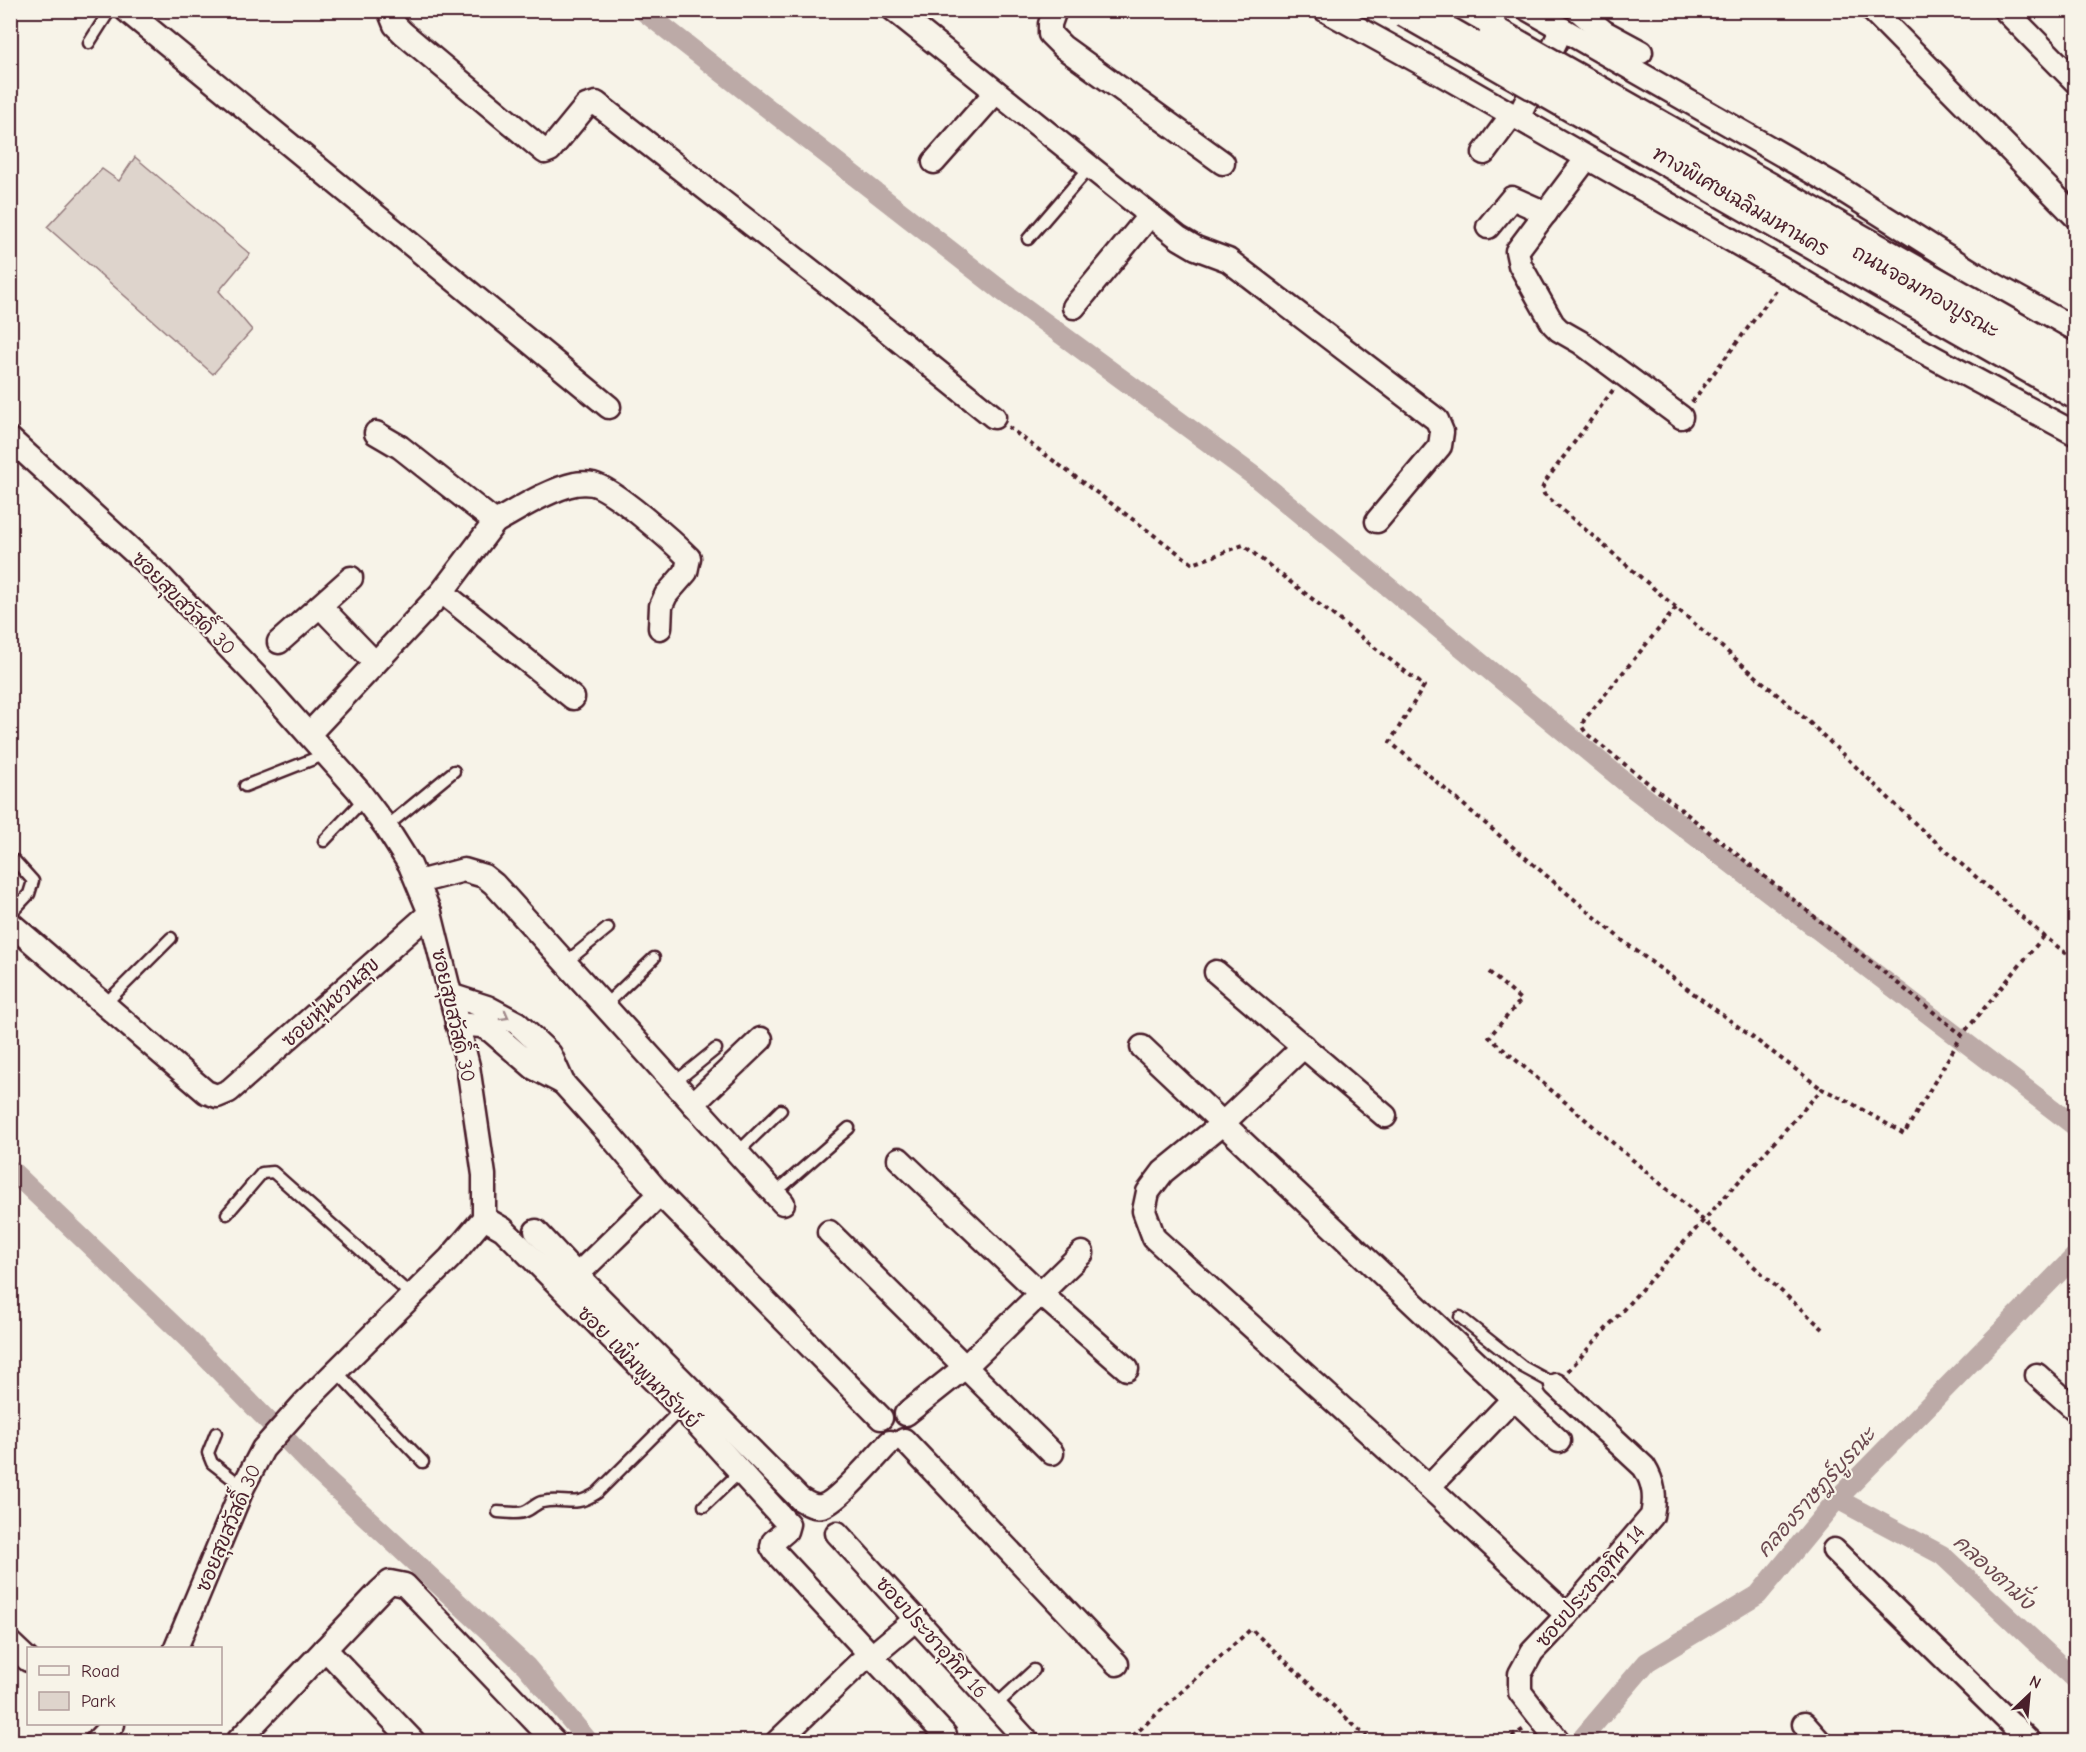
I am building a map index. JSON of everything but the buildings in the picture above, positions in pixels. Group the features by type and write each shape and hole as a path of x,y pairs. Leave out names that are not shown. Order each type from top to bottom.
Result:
{"highway":[{"name":"ทางพิเศษเฉลิมมหานคร","path":"1406,10 2076,392"},
{"name":"ทางพิเศษเฉลิมมหานคร","path":"1452,10 2076,364"}],"street":[{"path":"126,10 609,407"},
{"path":"389,10 396,25 403,33 545,152 550,150 586,106 596,104 860,309 994,417"},
{"path":"894,10 1179,238 1196,248 1228,260 1437,420 1442,432 1440,446 1377,521"},
{"path":"1055,10 1050,24 1050,34 1063,47 1223,163"},
{"path":"1325,10 1790,273 1896,337 2076,434"},
{"name":"ถนนจอมทองบูรณะ","path":"1431,10 2076,377"},
{"path":"1529,10 1831,183 1977,275 2071,327"},
{"path":"1578,10 1604,32 1641,52"},
{"path":"1872,10 2076,217"},
{"path":"2005,10 2076,82"},
{"path":"1484,153 1515,116 1541,73 1562,29"},
{"path":"934,162 996,92"},
{"path":"1587,158 1517,251 1520,265 1553,324 1559,330 1580,342 1681,417"},
{"path":"1488,227 1512,198 1546,213"},
{"path":"1074,306 1150,215"},
{"path":"376,434 400,447 495,522"},
{"name":"ซอยสุขสวัสดิ์ 30","path":"10,439 159,575 259,678 327,754 386,827 410,865 430,913 468,1066 482,1164 484,1218 450,1258 304,1402 263,1449 243,1487 176,1647"},
{"path":"309,734 442,592 495,522 535,500 575,484 593,484 612,494 689,558 686,572 666,595 661,606 660,628"},
{"path":"279,642 351,578"},
{"path":"442,592 573,698"},
{"path":"320,606 375,663"},
{"path":"418,882 464,870 484,876 494,884 779,1198"},
{"name":"ซอยหุ่นชวนสุข","path":"105,1004 206,1092 217,1096 229,1091 430,913"},
{"path":"10,922 105,1004"},
{"path":"1216,972 1385,1116"},
{"path":"450,995 487,1007 517,1023 550,1054 563,1083 660,1194 881,1418"},
{"path":"457,1024 481,1026 490,1031 534,1068 563,1083"},
{"path":"693,1104 761,1039"},
{"path":"1304,1046 1222,1124 1163,1172 1148,1192 1144,1211 1154,1238 1568,1615"},
{"path":"1142,1047 1559,1441"},
{"path":"899,1159 1041,1294 1127,1369"},
{"path":"578,1275 660,1194"},
{"name":"ซอย เพิ่มพูนทรัพย์","path":"484,1218 503,1229 681,1409 788,1524 786,1531 773,1542 775,1552 874,1652"},
{"path":"536,1231 800,1499 811,1506 823,1506 835,1498 897,1441 909,1434 910,1420 906,1414 893,1410 881,1418 880,1432 884,1438 897,1441 1118,1664"},
{"path":"829,1232 1052,1453"},
{"path":"906,1414 965,1367 1082,1252"},
{"path":"2037,1375 2076,1410"},
{"name":"ซอยประชาอุทิศ 14","path":"1556,1385 1644,1467 1651,1478 1655,1499 1652,1516 1568,1615 1532,1652 1520,1674 1520,1692 1559,1742"},
{"path":"1430,1487 1514,1398"},
{"name":"ซอยประชาอุทิศ 16","path":"837,1533 1028,1742"},
{"path":"1834,1550 2030,1742"},
{"path":"248,1738 325,1649 390,1582 405,1585 555,1742"},
{"path":"785,1739 874,1652 916,1619"},
{"path":"11,1644 27,1659"},
{"path":"325,1649 414,1742"},
{"path":"874,1652 945,1735 945,1742"},
{"path":"1804,1724 1820,1742"}],"lane":[{"path":"89,43 110,10"},
{"path":"1028,238 1090,167"},
{"path":"245,786 327,754"},
{"path":"386,827 454,771"},
{"path":"324,841 364,799"},
{"path":"10,914 28,894 33,881 15,861"},
{"path":"565,963 608,928"},
{"path":"105,1004 171,938"},
{"path":"604,1006 654,958"},
{"path":"674,1083 716,1049"},
{"path":"736,1153 781,1110"},
{"path":"779,1198 849,1128"},
{"path":"227,1214 262,1173 273,1172 412,1296"},
{"path":"1460,1317 1523,1366 1556,1385"},
{"path":"336,1371 423,1462"},
{"path":"498,1512 525,1513 539,1502 585,1501 597,1493 681,1409"},
{"path":"216,1433 208,1453 212,1463 243,1487"},
{"path":"704,1506 740,1472"},
{"path":"995,1706 1034,1670"}],"path":[{"path":"1681,417 1790,273"},
{"path":"1625,375 1542,489 1551,500 1809,722 1921,829 2076,961"},
{"path":"994,417 1193,564 1243,545 1424,686 1390,742 1623,941 1822,1089 1846,1100 1904,1134 1962,1036 2044,936"},
{"path":"1676,608 1584,720 1582,727 1587,734 1962,1036"},
{"path":"1489,972 1521,1000 1489,1037 1703,1220 1823,1329"},
{"path":"1556,1385 1822,1089"},
{"path":"1126,1742 1251,1629 1372,1742"}],"green space":[{"path":"135,157 250,254 219,291 252,330 213,374 47,227 102,169 119,181"}],"waterway":[{"path":"642,10 1002,291 1254,476 1630,786 2076,1127"},
{"path":"10,1169 191,1342 320,1474 526,1666 589,1742"},
{"name":"คลองราษฎร์บูรณะ","path":"1579,1742 1647,1662 1758,1595 1837,1499 2076,1255"},
{"name":"คลองตามั่ง","path":"1837,1499 1942,1555 2076,1680"}]}
